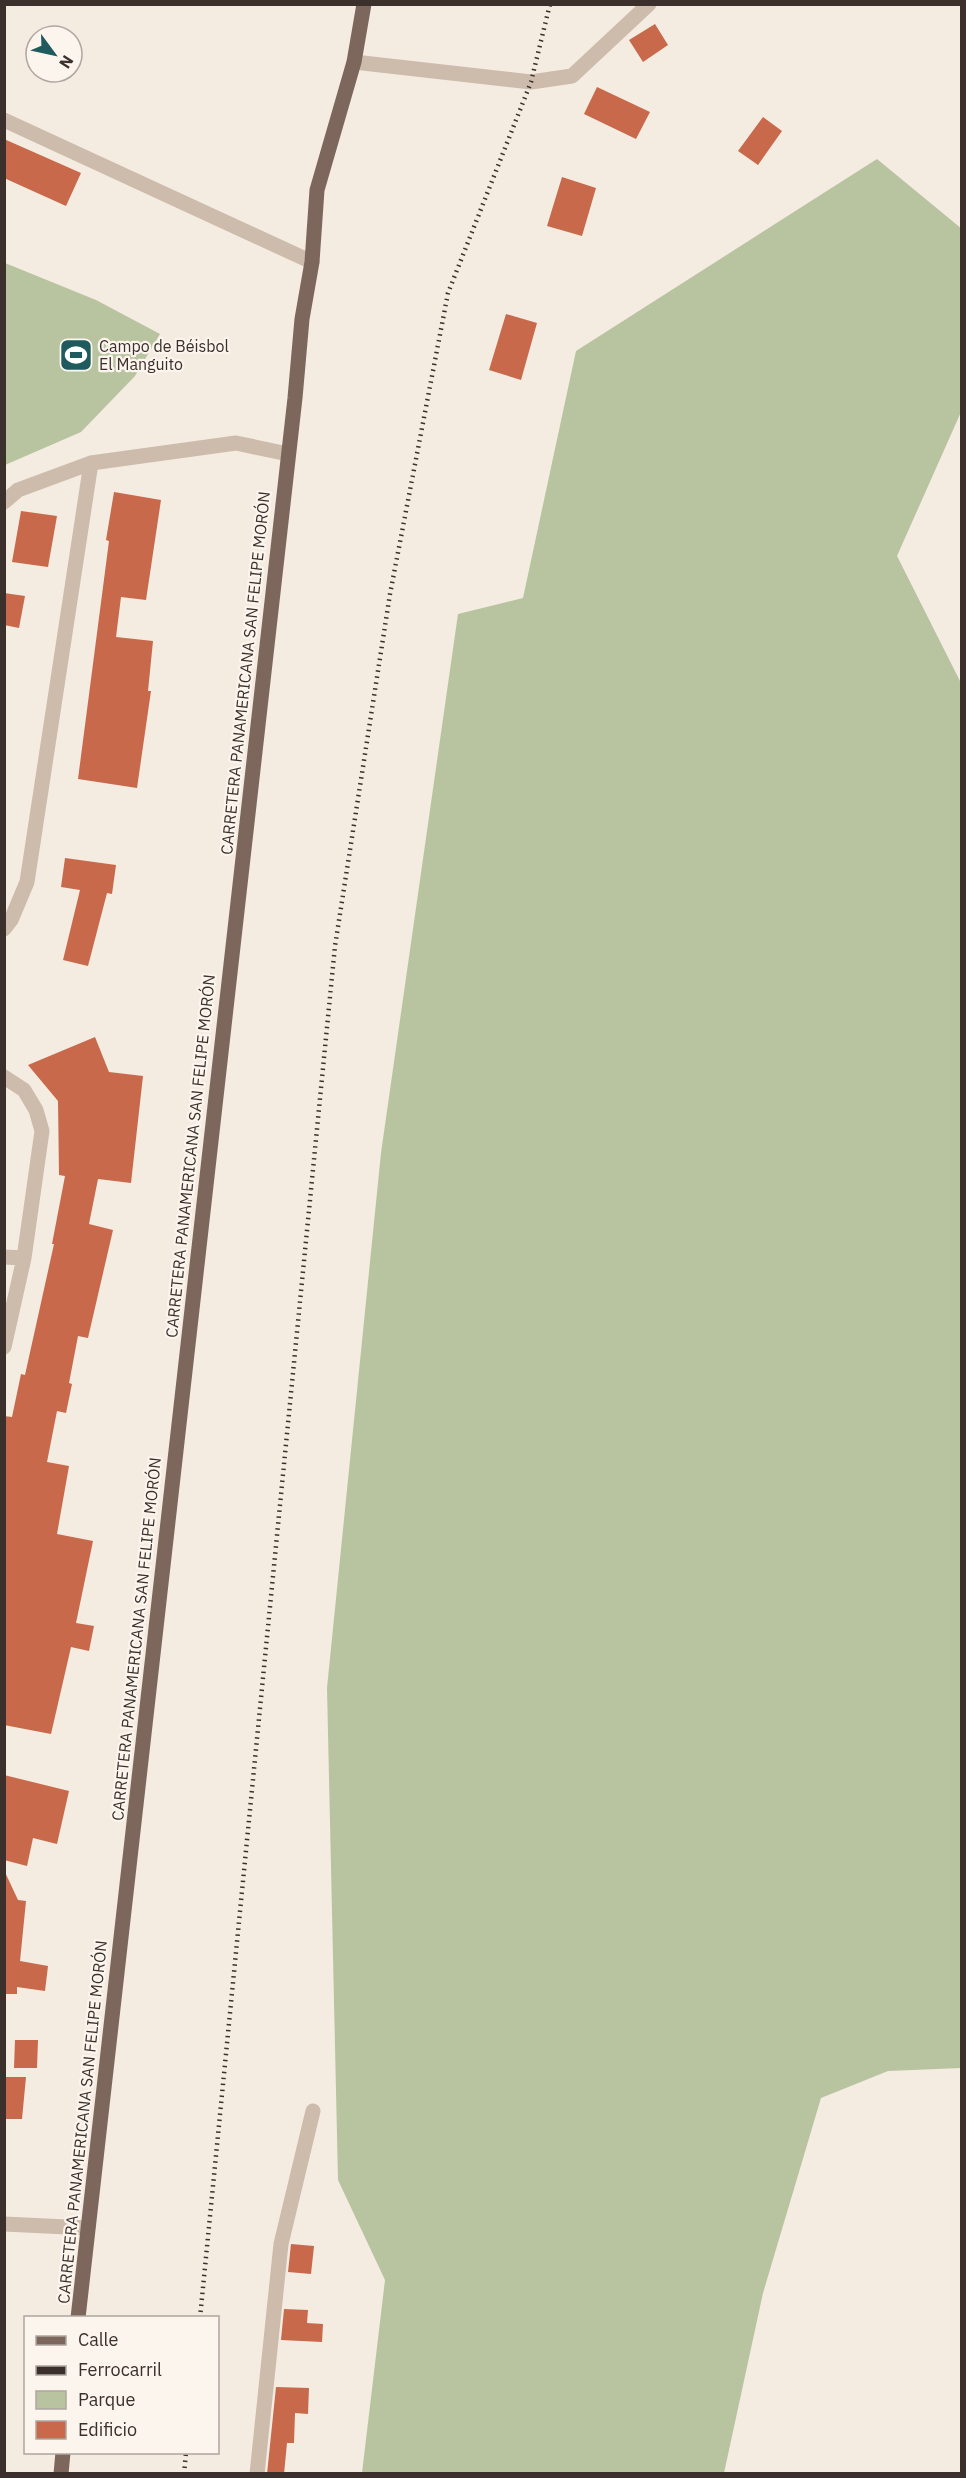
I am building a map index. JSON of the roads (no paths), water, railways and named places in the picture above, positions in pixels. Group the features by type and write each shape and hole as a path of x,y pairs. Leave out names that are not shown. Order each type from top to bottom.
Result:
{"main road":[{"name":"CARRETERA PANAMERICANA SAN FELIPE MORÓN","path":"78,2316 295,398 302,319 312,262 317,190 354,62 364,4"},
{"path":"61,2474 63,2454"}],"street":[{"path":"354,62 531,82 572,76 649,4"},
{"path":"4,120 312,262"},
{"path":"4,502 18,490 91,463 236,443 288,454"},
{"path":"4,929 11,920 27,882 91,463"},
{"path":"4,1077 24,1090 36,1110 42,1131 24,1258 4,1347"},
{"path":"4,1257 24,1258"},
{"path":"257,2474 281,2244 313,2110"},
{"path":"4,2224 88,2228"}],"railway":[{"path":"200,2316 335,946 390,594 448,293 531,82 550,4"},
{"path":"184,2474 186,2454"}],"place":[{"name":"Campo de Béisbol El Manguito","path":"76,355"}]}
